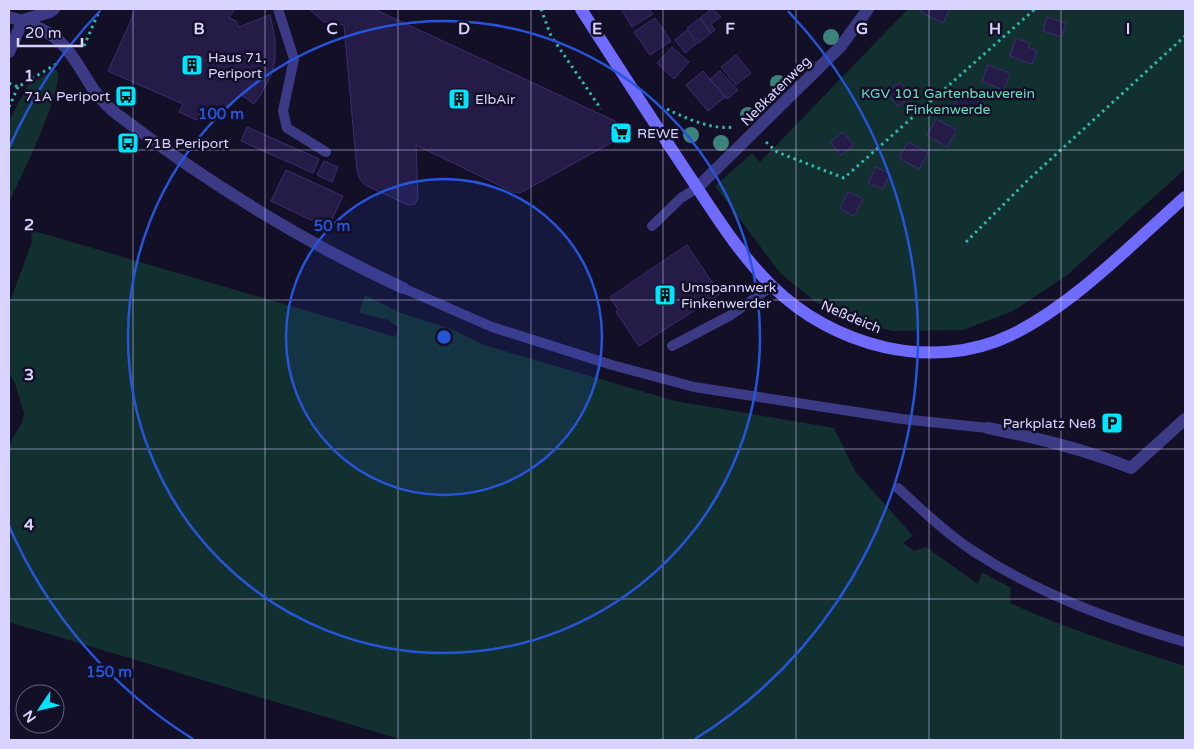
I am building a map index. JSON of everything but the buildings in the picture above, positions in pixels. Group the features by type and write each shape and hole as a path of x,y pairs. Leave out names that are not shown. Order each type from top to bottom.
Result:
{"street":[{"path":"9,17 50,12 54,9"},
{"name":"Neßdeich","path":"581,9 698,188 746,256 772,286 814,319 855,338 890,349 941,354 967,350 1009,336 1051,312 1185,197"},
{"name":"Neßkatenweg","path":"698,188 841,46 868,9"},
{"path":"9,52 22,14"},
{"path":"22,14 65,47 98,97 140,132 269,219 319,247 403,288"},
{"path":"988,428 1050,440 1088,451 1131,468 1185,419"}],"lane":[{"path":"278,9 294,59 283,111 287,128 326,152"},
{"path":"652,226 680,198 698,188"},
{"path":"672,346 731,315 772,286"},
{"path":"403,288 492,327 612,365 694,387 902,419 988,428"},
{"path":"898,488 938,525 972,550 1013,575 1057,598 1082,608 1124,624 1185,642"}],"path":[{"path":"540,9 551,36 601,108"},
{"path":"756,132 777,152 844,178 1035,9"},
{"path":"966,242 1028,180 1185,36"},
{"path":"9,107 18,87"},
{"path":"644,107 666,109 687,119 714,126 732,128 742,125"}],"green space":[{"name":"KGV 101 Gartenbauverein Finkenwerde","path":"908,9 1185,9 1185,169 1066,276 1013,311 963,330 893,331 863,324 817,303 780,273 715,186 752,153 760,162"},
{"path":"53,70 57,70 58,81 48,115 9,203 9,121 27,86"},
{"path":"31,230 396,337 398,327 388,320 359,313 365,295 401,313 451,329 484,345 675,401 834,428 855,471 913,536 903,543 914,551 926,547 978,584 982,572 1011,588 1010,603 1031,612 1096,637 1185,666 1185,740 403,740 9,622 9,445 22,422 24,413 15,384 9,373 9,304 32,242"}],"place":[{"name":"Haus 71, Periport","path":"192,65"},
{"name":"71A Periport","path":"126,96"},
{"name":"ElbAir","path":"459,99"},
{"name":"REWE","path":"621,133"},
{"name":"71B Periport","path":"128,143"},
{"name":"Umspannwerk Finkenwerder","path":"665,295"},
{"name":"Parkplatz Neß","path":"1112,423"}]}
